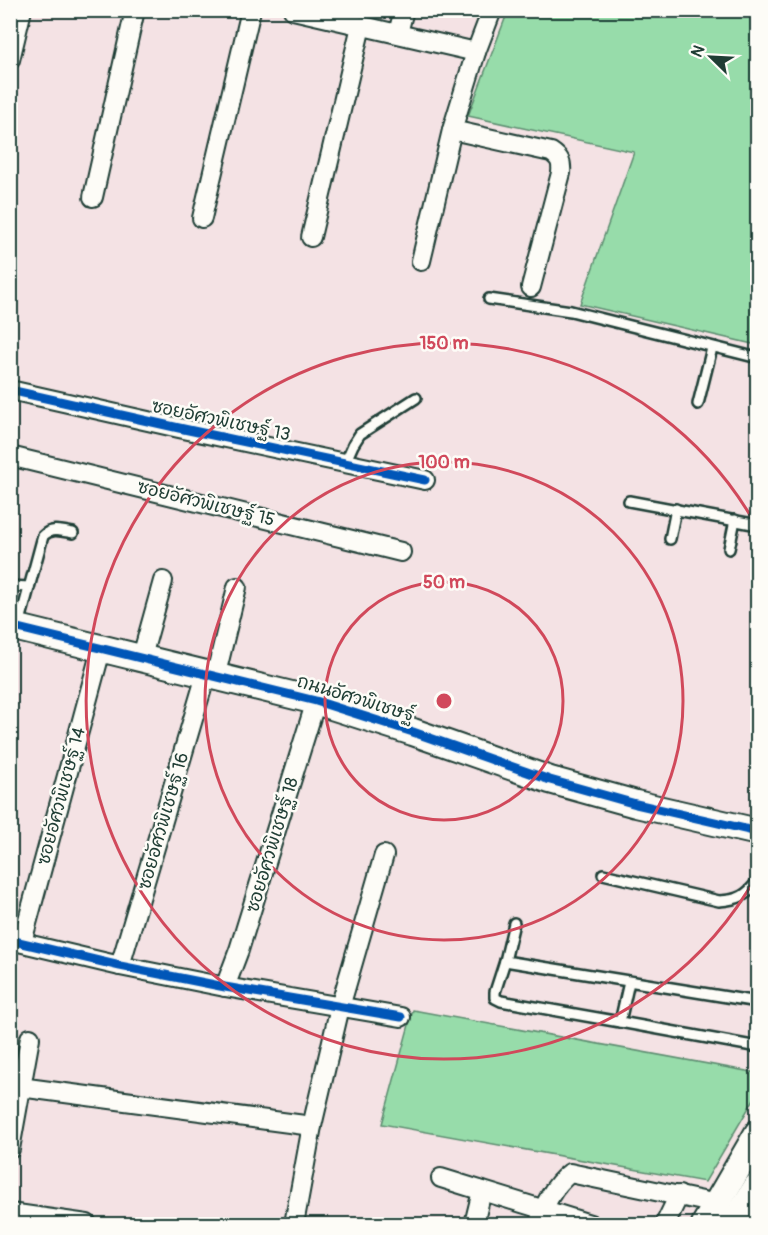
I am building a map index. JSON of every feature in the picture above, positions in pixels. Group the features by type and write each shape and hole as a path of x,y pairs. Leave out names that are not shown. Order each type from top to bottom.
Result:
{"main road":[{"path":"735,1224 758,1186"},
{"path":"754,1224 758,1219"}],"street":[{"path":"10,60 22,10"},
{"path":"93,197 135,10"},
{"path":"202,218 251,10"},
{"path":"293,10 476,52"},
{"path":"398,33 404,10"},
{"path":"421,261 452,130 476,52 492,10"},
{"path":"311,237 361,26"},
{"path":"452,130 550,152 558,157 562,164 531,287"},
{"name":"ซอยอัศวพิเชษฐ์ 13","path":"10,390 425,480"},
{"name":"ซอยอัศวพิเชษฐ์ 15","path":"10,456 401,552"},
{"path":"141,660 163,581"},
{"name":"ซอยอัศวพิเชษฐ์ 16","path":"120,966 237,586"},
{"name":"ถนนอัศวพิเชษฐ์","path":"14,627 141,660 316,701 550,780 636,804 758,832"},
{"name":"ซอยอัศวพิเชษฐ์ 14","path":"16,941 101,650"},
{"name":"ซอยอัศวพิเชษฐ์ 18","path":"225,987 239,950 316,701"},
{"path":"294,1224 312,1126 340,1007 384,855"},
{"path":"16,941 120,966 225,987 401,1017"},
{"path":"10,1149 30,1038"},
{"path":"20,1087 312,1126"},
{"path":"540,1217 563,1179 570,1173 679,1195 711,1214 758,1133"},
{"path":"441,1178 482,1191 540,1217 590,1224"},
{"path":"474,1224 482,1191"},
{"path":"665,1224 679,1195"},
{"path":"10,1213 87,1224"}],"lane":[{"path":"489,299 571,311 758,358"},
{"path":"698,404 712,348"},
{"path":"345,464 360,434 416,398"},
{"path":"629,501 758,525"},
{"path":"670,539 676,510"},
{"path":"729,549 735,520"},
{"path":"14,627 29,587 43,536 52,530 73,533"},
{"path":"10,586 29,587"},
{"path":"603,874 719,901 736,900 752,890 758,880"},
{"path":"514,924 495,998 501,1001 758,1047"},
{"path":"505,961 758,1002"},
{"path":"620,1022 629,982"}],"green space":[{"path":"508,11 757,11 757,345 580,304 634,152 468,116"},
{"path":"413,1010 757,1073 757,1094 705,1182 382,1124"}],"cycle path":[{"path":"10,390 425,480"},
{"path":"10,626 316,701 550,780 636,804 758,832"},
{"path":"10,940 120,966 225,987 401,1017"}]}
